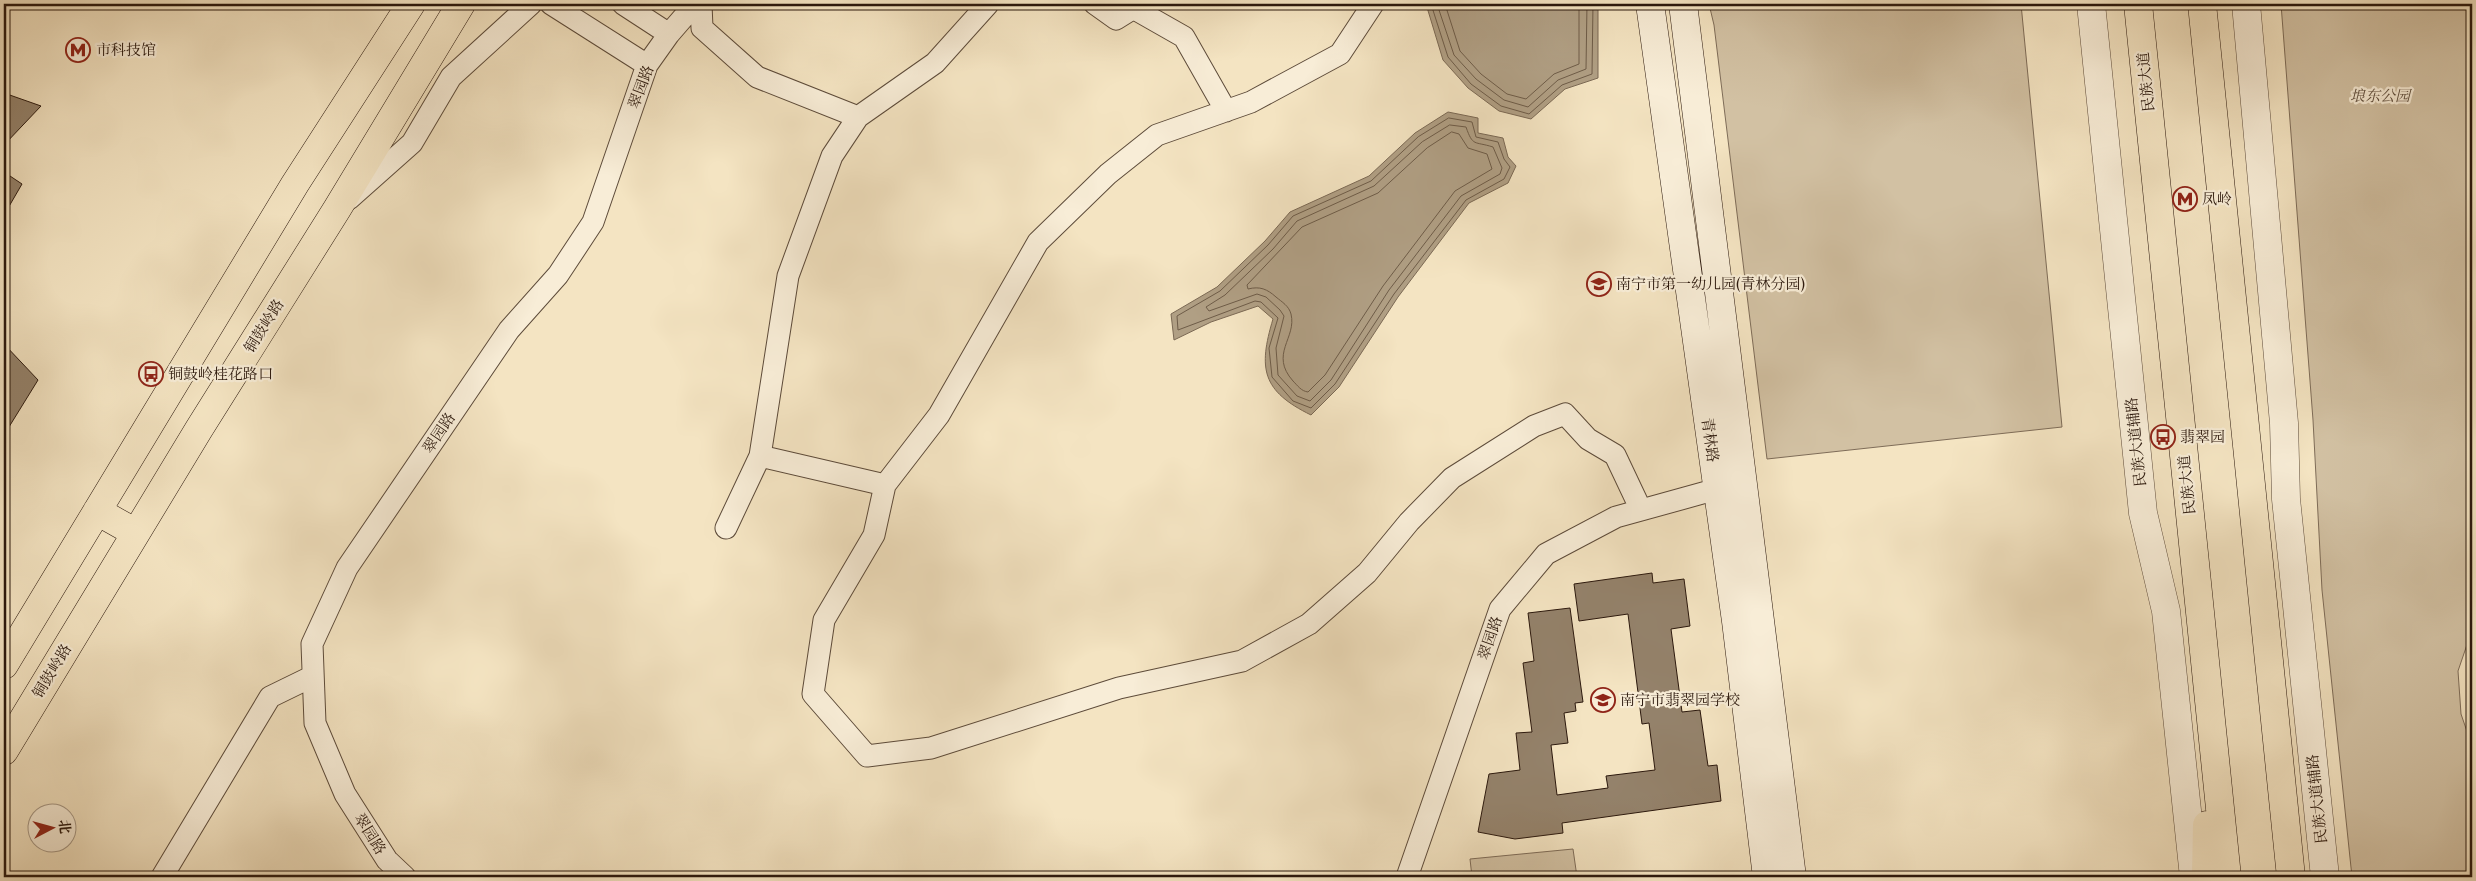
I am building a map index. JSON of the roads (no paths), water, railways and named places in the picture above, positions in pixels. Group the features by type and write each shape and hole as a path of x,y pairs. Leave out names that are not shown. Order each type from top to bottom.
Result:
{"main road":[{"path":"4,665 295,184 411,4"},
{"name":"铜鼓岭路","path":"4,750 337,209 460,4"},
{"name":"青林路","path":"1650,4 1717,489 1767,877"},
{"name":"青林路","path":"1683,4 1792,877"},
{"name":"民族大道辅路","path":"2091,4 2144,513 2166,611 2194,877"},
{"path":"2120,4 2153,155"},
{"name":"民族大道","path":"2138,4 2227,877"},
{"path":"2202,4 2291,877"},
{"name":"民族大道辅路","path":"2246,4 2284,423 2286,500 2325,877"},
{"path":"98,510 136,533"},
{"path":"2206,877 2208,691"}],"street":[{"path":"337,209 412,143 451,77 531,4"},
{"path":"551,4 647,65"},
{"path":"623,4 669,34"},
{"name":"翠园路","path":"405,877 387,860 345,794 315,723 312,644 347,568 509,330 558,275 593,222 647,65 669,34 696,4"},
{"path":"701,4 702,28 757,77 858,117"},
{"path":"726,528 760,456 788,276 832,156 858,117 935,63 988,4"},
{"path":"1095,4 1116,18 1136,6 1184,37 1226,111"},
{"path":"1372,4 1340,54 1251,102 1157,135 1108,174 1038,242 939,415 885,485 874,535 824,620 813,694 867,756 932,748 1119,688 1242,661 1309,624 1367,573 1409,522 1452,478 1534,426 1565,414 1588,439 1614,455 1641,510"},
{"path":"760,456 885,485"},
{"name":"翠园路","path":"1407,877 1500,609 1546,554 1616,517 1717,489 1744,486"},
{"path":"162,877 270,697 314,676"}],"water":[{"path":"1426,4 1598,4 1598,78 1565,89 1531,119 1499,111 1468,88 1443,60"},
{"path":"1448,112 1478,118 1478,133 1503,138 1508,157 1516,166 1508,183 1469,203 1398,297 1339,387 1311,415 1282,397 1273,387 1268,377 1266,352 1273,319 1258,306 1211,322 1174,340 1171,314 1217,287 1265,241 1290,212 1369,176 1415,133"}],"place":[{"name":"市科技馆","path":"78,50"},
{"name":"凤岭","path":"2185,199"},
{"name":"南宁市第一幼儿园(青林分园)","path":"1599,284"},
{"name":"铜鼓岭桂花路口","path":"151,374"},
{"name":"翡翠园","path":"2163,437"},
{"name":"南宁市翡翠园学校","path":"1603,700"}],"park label":[{"name":"埌东公园","path":"2380,96"}]}
